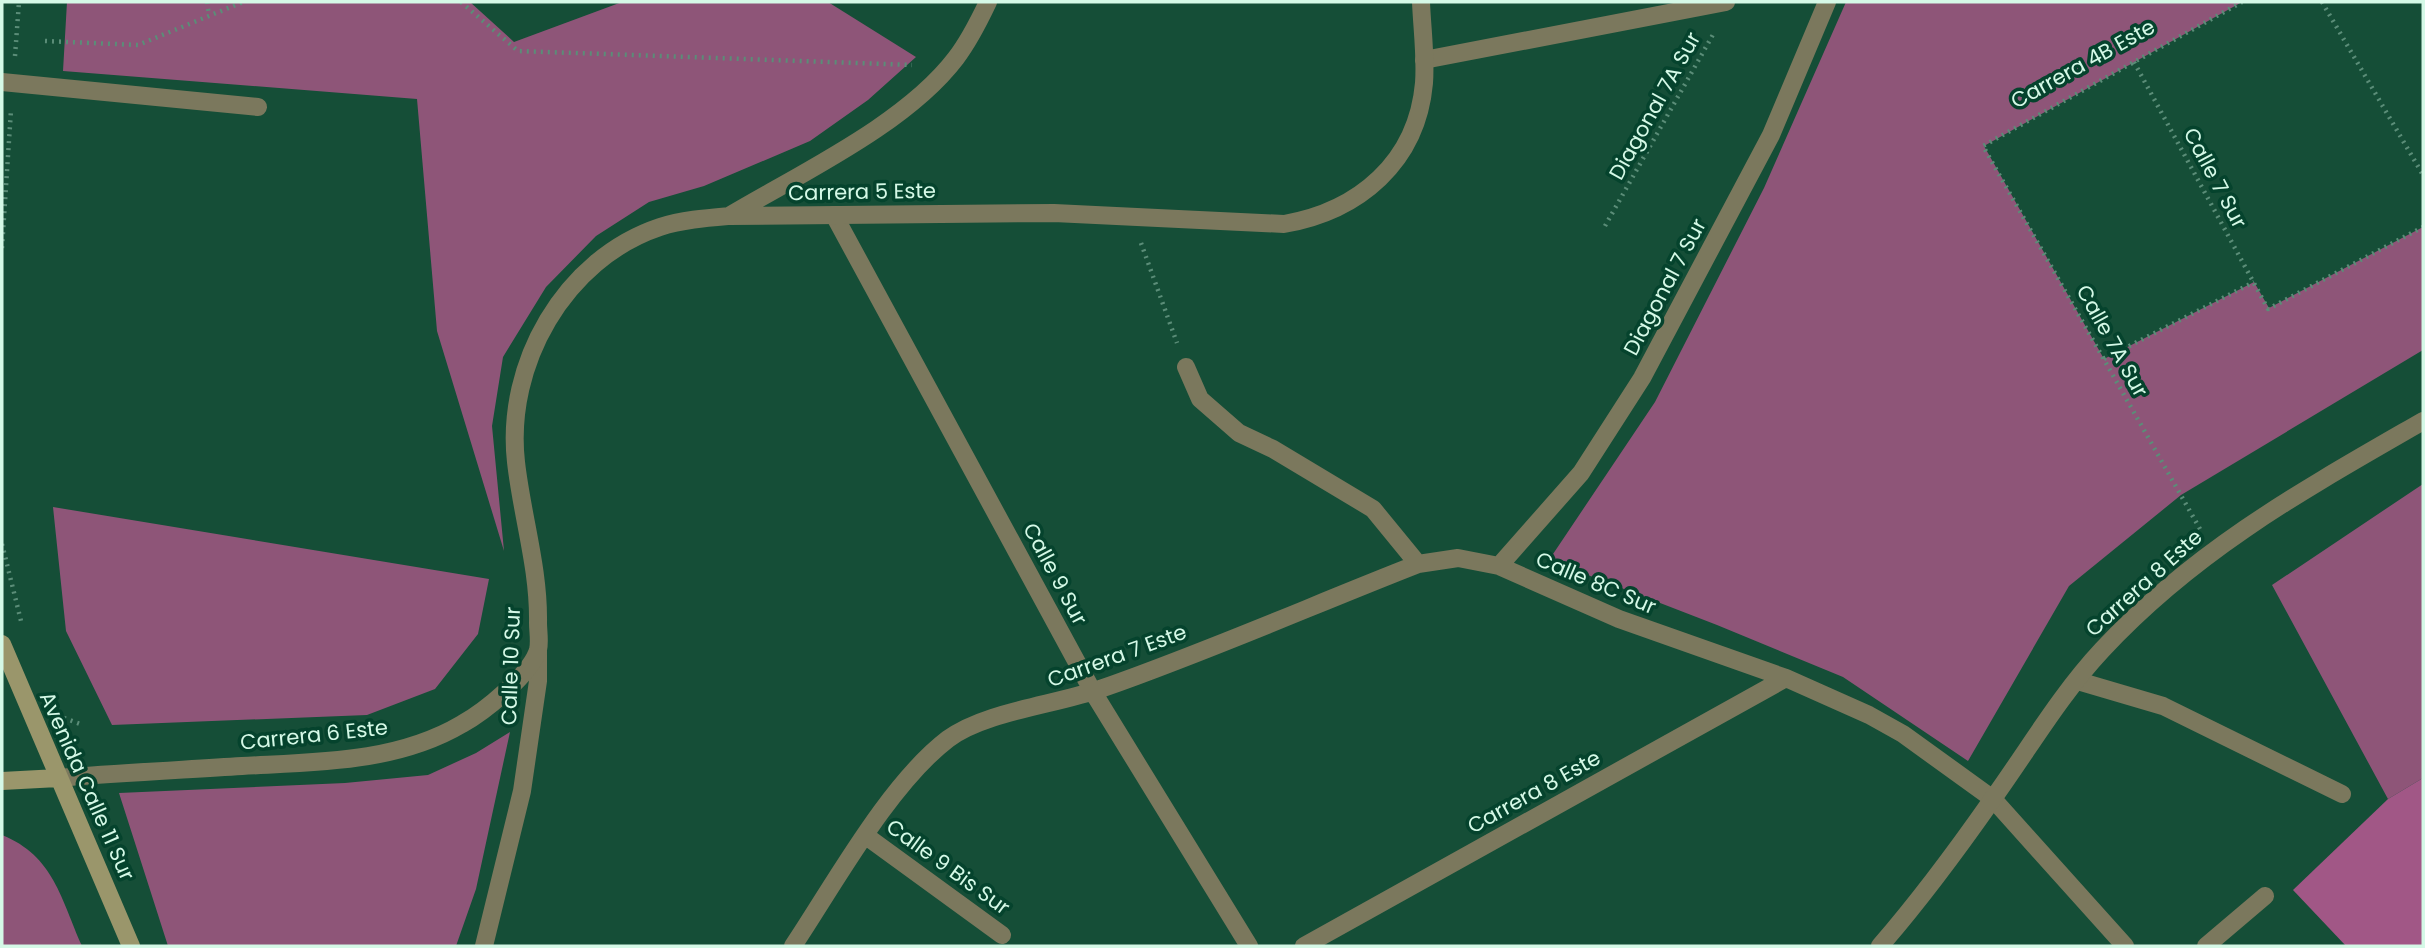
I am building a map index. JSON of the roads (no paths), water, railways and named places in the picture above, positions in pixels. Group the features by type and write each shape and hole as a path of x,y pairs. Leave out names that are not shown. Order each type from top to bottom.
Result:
{"main road":[{"name":"Avenida Calle 11 Sur","path":"2,644 131,946"},
{"path":"2,781 58,778"}],"street":[{"path":"729,216 887,121 925,91 961,49 988,2"},
{"name":"Carrera 5 Este","path":"520,384 545,323 570,290 597,263 628,242 659,227 692,219 729,216 1054,213 1284,224 1308,220 1345,206 1371,188 1389,168 1406,145 1415,124 1421,105 1424,60 1421,2"},
{"path":"1424,60 1726,2"},
{"name":"Diagonal 7 Sur","path":"1499,566 1581,474 1642,378 1771,135 1794,87 1827,2"},
{"path":"8,83 258,107"},
{"name":"Calle 9 Sur","path":"834,215 1093,692 1249,946"},
{"path":"1186,368 1200,398 1239,433 1273,449 1373,509 1418,564"},
{"name":"Calle 10 Sur","path":"489,944 522,791 538,681 536,577 516,463 514,423 520,384"},
{"name":"Carrera 8 Este","path":"1880,946 1993,799 2028,746 2078,681 2132,620 2213,551 2274,507 2423,421"},
{"name":"Calle 8C Sur","path":"1418,564 1458,558 1499,566 1619,619 1786,678 1847,704 1903,734 1993,799 2124,946"},
{"name":"Carrera 7 Este","path":"793,946 866,836 919,764 950,737 993,718 1093,692 1418,564"},
{"name":"Carrera 6 Este","path":"58,778 331,761 383,754 428,741 462,725 491,705 514,683 538,650"},
{"name":"Carrera 8 Este","path":"1304,946 1786,678"},
{"path":"2078,681 2163,706 2342,794"},
{"name":"Calle 9 Bis Sur","path":"866,836 1002,935"},
{"path":"2206,946 2265,896"}]}
